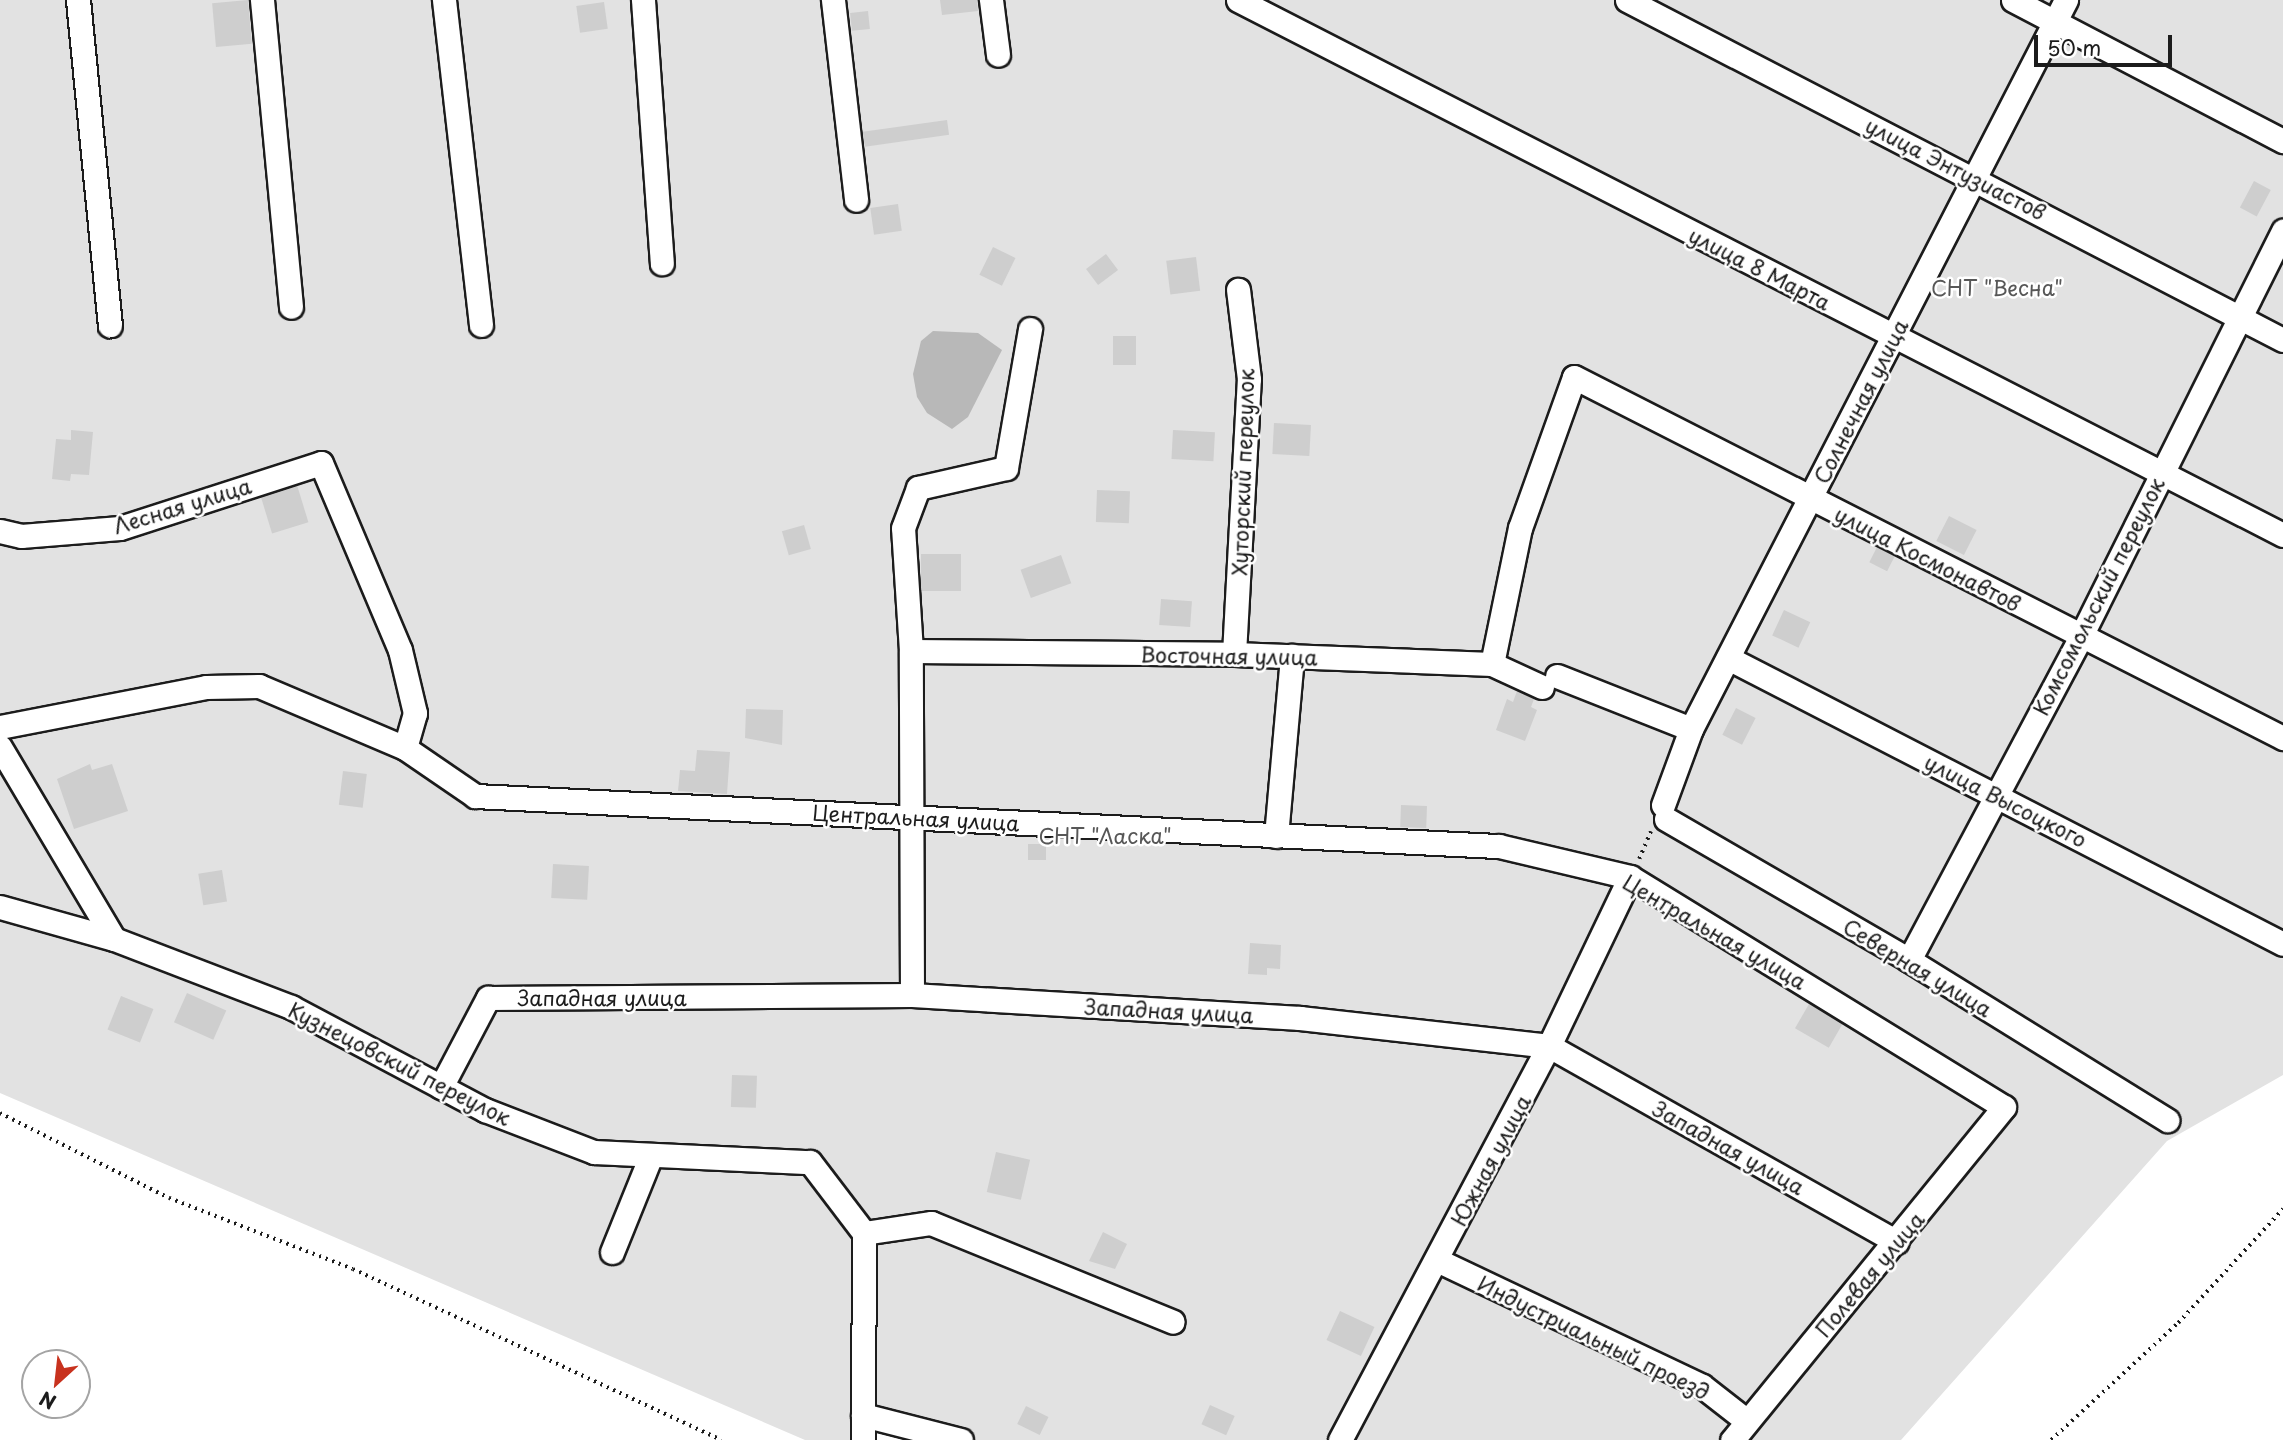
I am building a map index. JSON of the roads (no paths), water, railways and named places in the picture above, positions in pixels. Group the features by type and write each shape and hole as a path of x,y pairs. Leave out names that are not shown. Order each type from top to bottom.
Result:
{"street":[{"path":"78,0 110,325"},
{"path":"262,0 291,307"},
{"path":"444,0 481,325"},
{"path":"643,0 662,263"},
{"path":"833,0 856,200"},
{"path":"991,0 998,55"},
{"name":"улица 8 Марта","path":"1238,0 2283,536"},
{"name":"улица Энтузиастов","path":"1627,0 1975,177 2283,340"},
{"path":"2013,0 2283,141"},
{"name":"Солнечная улица","path":"1664,812 1691,729 2066,0"},
{"name":"Комсомольский переулок","path":"1909,960 2081,636 2159,473 2283,230"},
{"name":"Хуторский переулок","path":"1234,654 1249,379 1238,290"},
{"path":"912,995 911,651 903,528 918,488 1006,468 1030,329"},
{"name":"улица Космонавтов","path":"1492,664 1520,528 1574,377 2283,738"},
{"name":"Лесная улица","path":"0,531 21,536 120,527 321,463 400,650 415,713 405,748"},
{"name":"Восточная улица","path":"911,651 1234,654 1492,664 1691,729"},
{"path":"1276,836 1293,656"},
{"name":"улица Высоцкого","path":"1728,658 2283,944"},
{"name":"Центральная улица","path":"0,727 206,687 259,686 405,748 475,796 912,815 1499,846 1630,877 2004,1107"},
{"path":"0,747 114,939"},
{"name":"Северная улица","path":"1664,812 2167,1120"},
{"name":"Южная улица","path":"1340,1440 1549,1046 1630,877"},
{"name":"Кузнецовский переулок","path":"0,907 114,939 291,1007 485,1110 594,1152 650,1157 810,1162 864,1233"},
{"name":"Западная улица","path":"441,1087 488,998 912,995 1300,1018 1549,1046 1898,1242"},
{"name":"Полевая улица","path":"1732,1440 1898,1242 2004,1107"},
{"path":"612,1252 650,1157"},
{"path":"863,1440 864,1233 931,1223 1173,1322"},
{"name":"Индустриальный проезд","path":"1437,1260 1702,1386 1747,1421"},
{"path":"863,1415 961,1440"}],"park label":[{"name":"СНТ \"Весна\"","path":"1997,287"},
{"name":"СНТ \"Ласка\"","path":"1105,835"}]}
